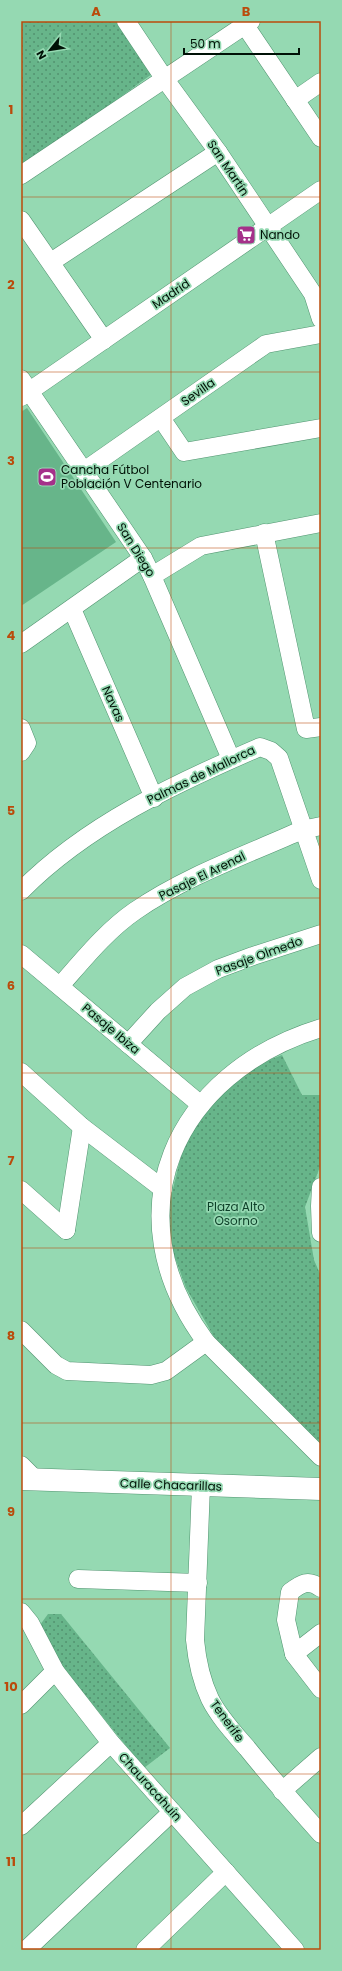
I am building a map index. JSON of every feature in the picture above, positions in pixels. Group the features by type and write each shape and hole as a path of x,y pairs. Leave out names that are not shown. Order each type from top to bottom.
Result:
{"street":[{"name":"San Martín","path":"126,21 164,78 218,152 313,294 321,319"},
{"path":"21,175 246,22 295,100 321,138"},
{"path":"295,100 321,82"},
{"path":"51,262 218,152"},
{"name":"Madrid","path":"24,389 104,340 321,190"},
{"path":"21,220 104,340"},
{"name":"Sevilla","path":"84,471 266,344 321,334"},
{"name":"San Diego","path":"24,389 84,471 143,558 231,759"},
{"path":"161,418 184,452 321,428"},
{"path":"152,576 201,546 321,523"},
{"path":"264,533 314,728"},
{"path":"21,644 143,558"},
{"name":"Navas","path":"72,609 154,798"},
{"path":"21,728 27,743 21,752"},
{"name":"Palmas de Mallorca","path":"21,891 49,865 95,831 154,798 231,759 260,747 271,751 279,758 302,830 321,880"},
{"name":"Pasaje El Arenal","path":"60,986 108,934 135,911 181,884 302,830 321,826"},
{"name":"Pasaje Olmedo","path":"128,1044 158,1011 186,987 218,969 321,934"},
{"name":"Pasaje Ibiza","path":"21,954 201,1105"},
{"path":"321,1028 301,1035 262,1053 229,1077 201,1105 192,1116 177,1140 171,1156 163,1189 161,1216 162,1238 169,1274 184,1310 206,1342 321,1457"},
{"path":"21,1072 82,1127 163,1189"},
{"path":"21,1190 66,1230 82,1127"},
{"path":"321,1187 321,1233"},
{"path":"21,1330 56,1365 67,1371 151,1375 166,1371 206,1342"},
{"name":"Calle Chacarillas","path":"26,1475 201,1486 321,1489"},
{"name":"Tenerife","path":"201,1486 195,1640 196,1656 205,1686 219,1713 282,1791 321,1834"},
{"path":"78,1579 198,1583"},
{"path":"321,1588 314,1583 302,1583 290,1592 286,1620 294,1654 321,1689"},
{"name":"Chauracahuin","path":"21,1612 30,1622 55,1671 111,1743 226,1872 286,1947"},
{"path":"294,1654 321,1633"},
{"path":"21,1705 55,1671"},
{"path":"21,1826 111,1743"},
{"path":"282,1791 321,1757"},
{"path":"26,1950 172,1812"},
{"path":"145,1950 226,1872"}],"green space":[{"path":"21,21 116,21 152,74 21,169"},
{"name":"Cancha Fútbol Población V Centenario","path":"27,408 116,542 21,606 21,412"},
{"name":"Plaza Alto Osorno","path":"282,1055 302,1095 321,1095 321,1164 305,1207 314,1260 321,1276 321,1453 217,1342 186,1288 172,1249 166,1218 184,1143 203,1114 225,1091 259,1064"},
{"path":"48,1614 61,1614 170,1748 144,1768 65,1670 40,1625"}],"place":[{"name":"Nando","path":"246,235"},
{"name":"Cancha Fútbol Población V Centenario","path":"47,477"}]}
